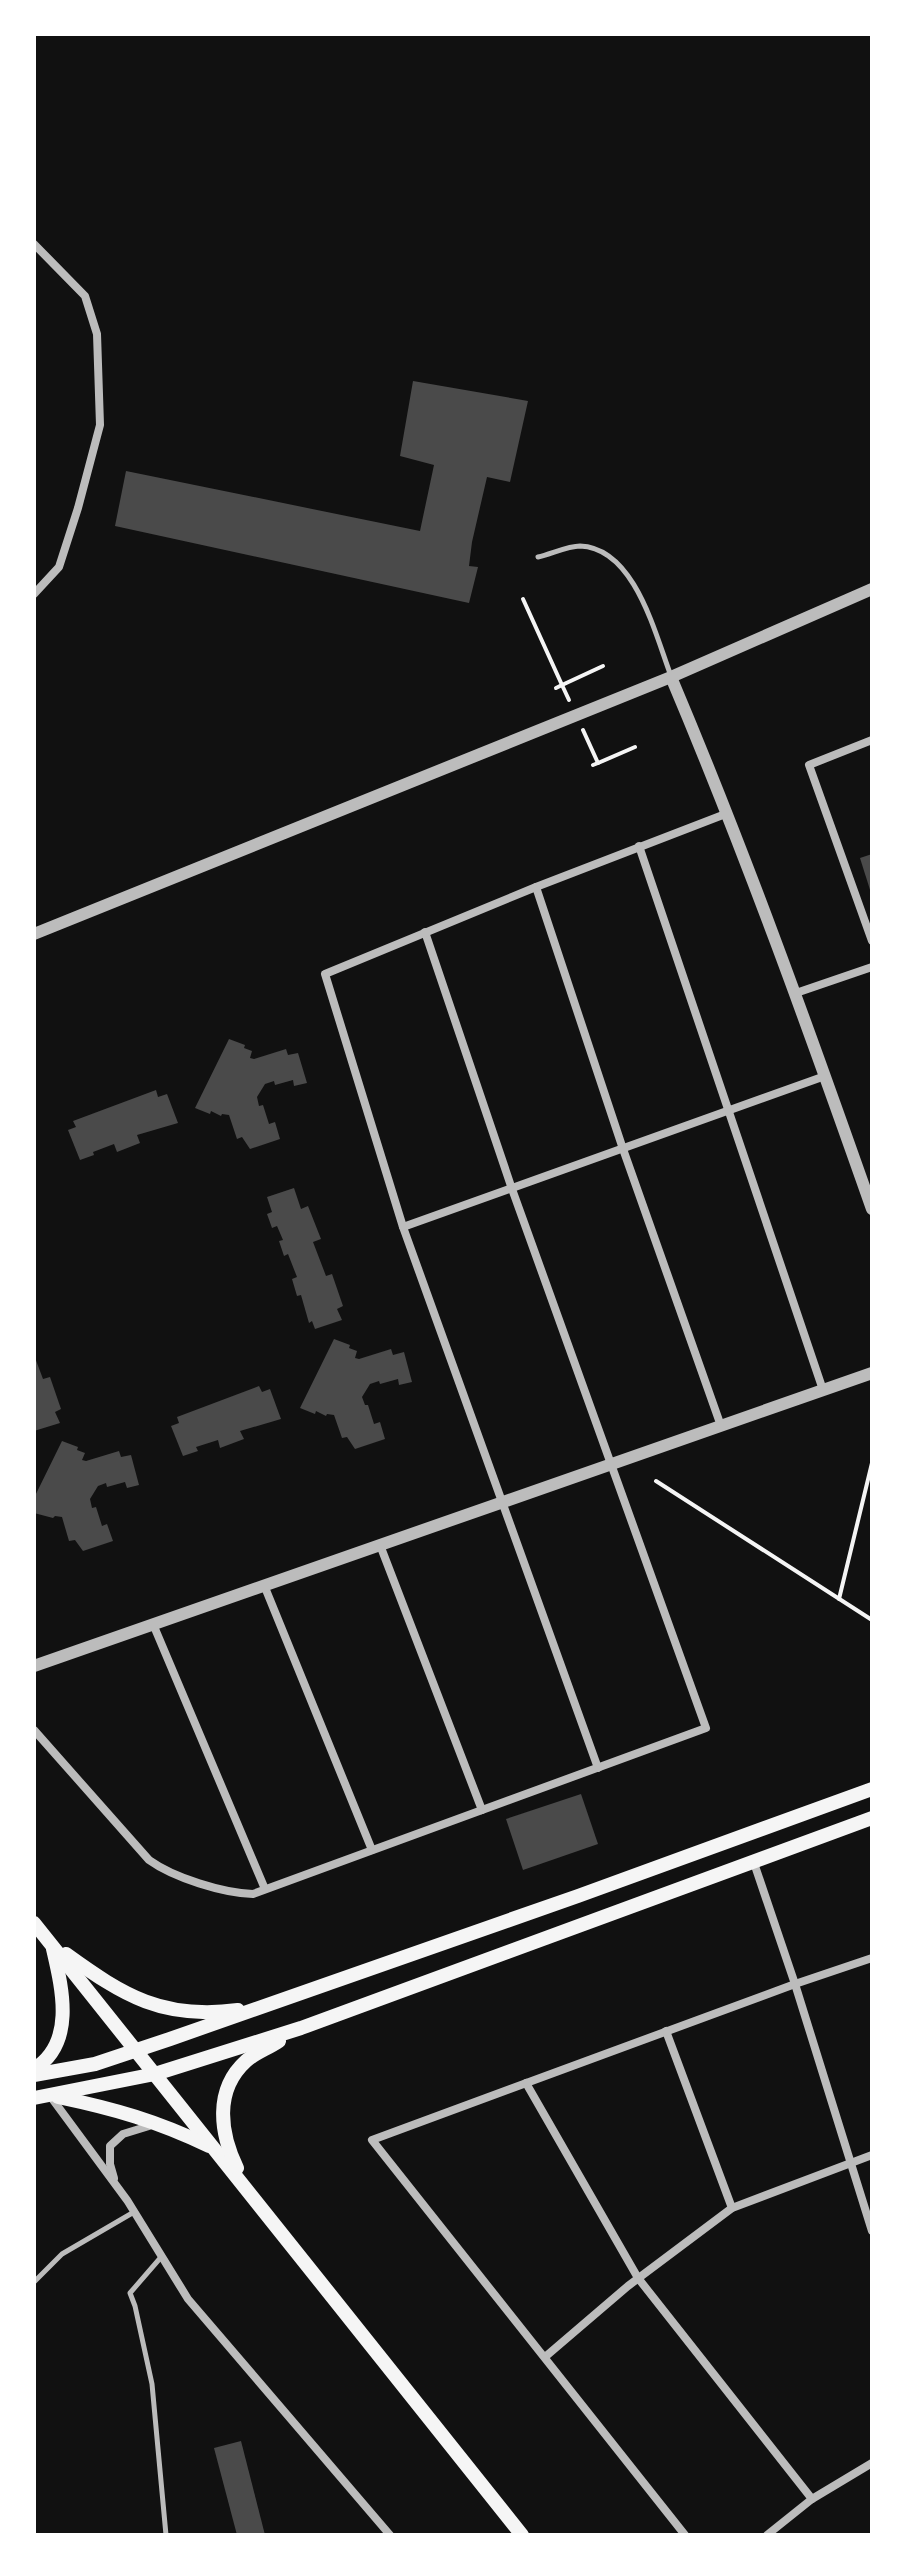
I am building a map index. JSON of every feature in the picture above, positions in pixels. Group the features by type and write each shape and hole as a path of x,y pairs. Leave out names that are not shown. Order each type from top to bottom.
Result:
{"main road":[{"path":"34,2075 95,2064 266,2006 872,1789"},
{"path":"34,2098 155,2074 301,2028 872,1818"},
{"path":"34,1923 522,2535"},
{"path":"52,1945 114,1988 157,2007 193,2013 266,2006"},
{"path":"34,2069 55,2045 64,2015 52,1945"},
{"path":"252,2196 227,2147 222,2115 225,2089 246,2062 301,2028"},
{"path":"50,2095 118,2109 164,2125 213,2148"}],"street":[{"path":"34,244 85,296 97,334 100,425 59,567 34,594"},
{"path":"34,934 671,677 872,589"},
{"path":"671,677 728,813 872,1209"},
{"path":"872,740 809,765 872,941"},
{"path":"598,1768 403,1227 325,974 536,887 728,813"},
{"path":"639,846 823,1390"},
{"path":"536,887 623,1149 721,1426"},
{"path":"34,1730 149,1860 162,1869 235,1893 253,1894 706,1728 512,1189 425,932"},
{"path":"796,993 872,967"},
{"path":"403,1227 825,1076"},
{"path":"34,1666 872,1373"},
{"path":"380,1545 482,1810"},
{"path":"264,1585 372,1850"},
{"path":"153,1624 265,1889"},
{"path":"753,1860 872,2231"},
{"path":"685,2535 372,2140 872,1958"},
{"path":"666,2031 732,2208"},
{"path":"526,2083 638,2278 812,2499"},
{"path":"50,2095 134,2211 188,2299 390,2535"},
{"path":"115,2183 110,2164 110,2146 123,2134 143,2126 164,2125"},
{"path":"545,2357 638,2278 732,2208 872,2155"},
{"path":"767,2535 812,2499 872,2463"}],"lane":[{"path":"538,557 580,546 609,555 628,572 671,677"},
{"path":"34,2282 62,2254 134,2211"},
{"path":"162,2256 130,2293 152,2384 166,2535"}],"path":[{"path":"523,599 562,685 603,666"},
{"path":"598,763 635,747"},
{"path":"839,1599 872,1463"},
{"path":"656,1481 872,1620"}],"building":[{"path":"413,381 528,401 510,482 487,477 472,542 469,566 478,567 469,603 115,526 126,471 420,531 434,465 400,456"},
{"path":"872,854 872,893 871,893 860,858"},
{"path":"229,1039 245,1045 244,1048 252,1051 250,1058 254,1059 286,1049 288,1055 298,1053 307,1083 294,1086 293,1080 275,1085 274,1081 265,1084 257,1097 269,1124 275,1122 280,1139 250,1149 242,1137 237,1139 229,1115 221,1116 211,1111 210,1114 195,1108"},
{"path":"156,1090 158,1097 167,1094 178,1123 137,1135 140,1143 117,1152 114,1144 80,1160 68,1130 76,1127 73,1121"},
{"path":"294,1188 301,1209 308,1206 321,1239 313,1242 326,1276 332,1274 343,1306 337,1309 342,1320 315,1329 312,1321 309,1323 301,1295 297,1296 292,1279 297,1277 288,1254 284,1256 279,1241 283,1240 277,1226 272,1228 267,1214 272,1212 267,1197"},
{"path":"334,1339 350,1345 349,1348 357,1351 355,1358 359,1359 391,1349 393,1355 404,1352 412,1382 399,1385 398,1379 380,1384 379,1381 370,1384 362,1397 374,1424 380,1422 385,1439 355,1449 347,1437 342,1438 334,1415 326,1416 316,1411 315,1414 300,1408"},
{"path":"34,1355 43,1379 50,1377 61,1409 55,1412 60,1423 34,1431"},
{"path":"259,1386 262,1392 270,1389 281,1419 240,1431 244,1439 220,1448 218,1440 196,1447 198,1451 183,1456 171,1426 179,1423 177,1417"},
{"path":"62,1441 78,1447 77,1450 85,1453 82,1460 86,1461 119,1451 121,1457 131,1455 139,1485 127,1488 125,1482 107,1487 106,1483 98,1486 90,1499 102,1526 107,1524 113,1541 83,1551 75,1540 69,1541 62,1517 34,1513 34,1498"},
{"path":"581,1794 598,1844 523,1870 506,1819"},
{"path":"241,2441 265,2535 237,2535 214,2448"}]}
